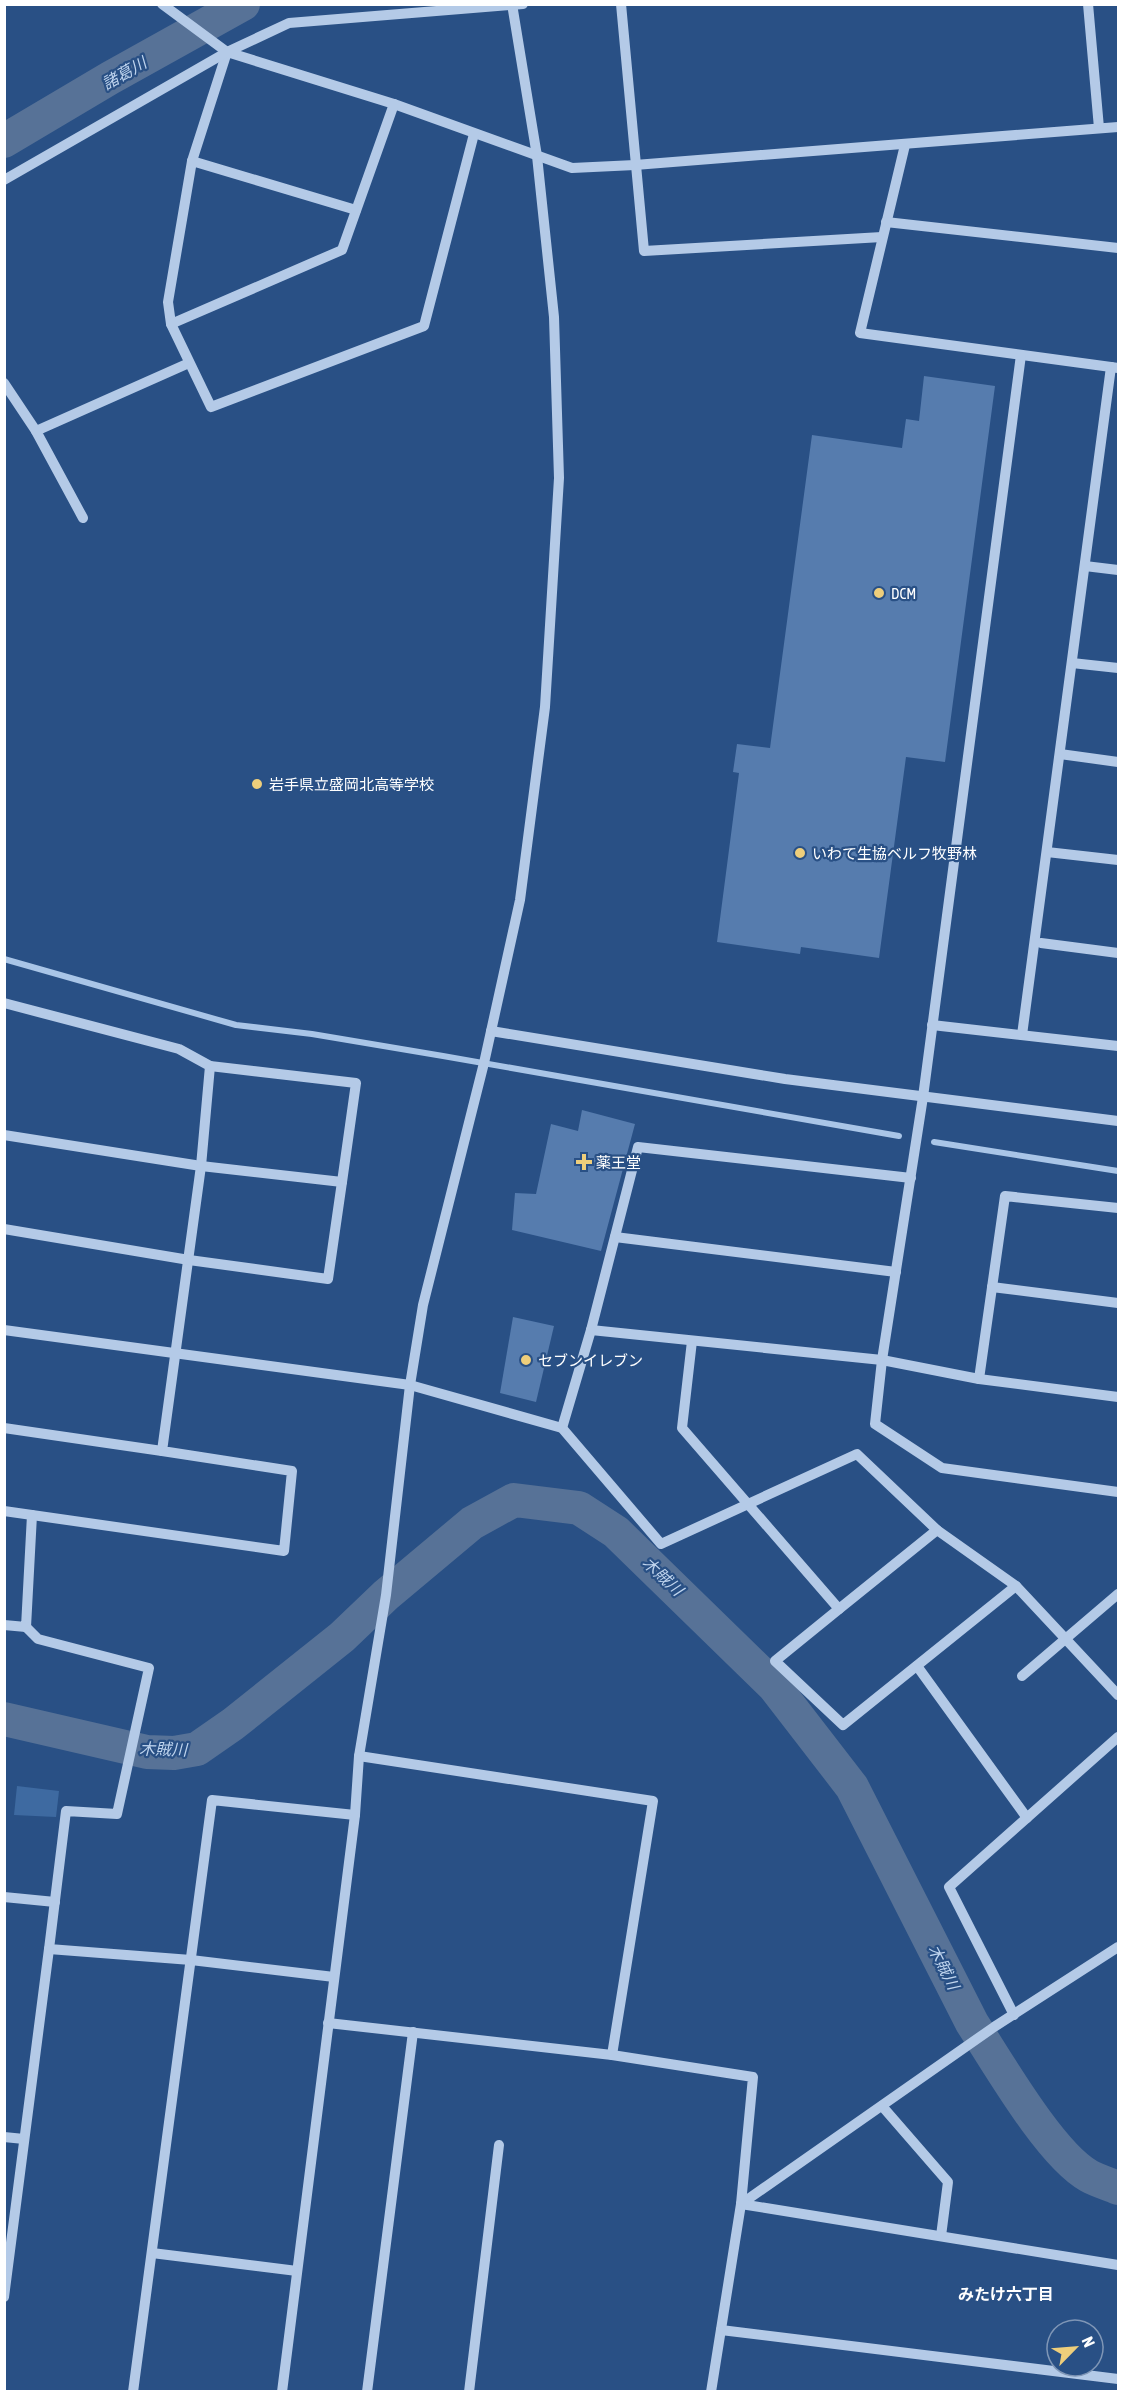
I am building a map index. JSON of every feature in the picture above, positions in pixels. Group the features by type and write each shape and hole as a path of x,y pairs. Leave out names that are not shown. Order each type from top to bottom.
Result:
{"street":[{"path":"4,180 227,52 290,22 524,4"},
{"path":"621,4 644,251 882,237"},
{"path":"1088,4 1099,128"},
{"path":"163,5 227,52 394,104 474,135 572,168 905,145 1119,127"},
{"path":"282,2391 355,1815 359,1756 388,1583 410,1385 423,1305 491,1031 520,900 545,707 559,478 554,317 537,156 512,5"},
{"path":"227,52 192,161 168,302 171,324 211,407 424,326 474,135"},
{"path":"171,324 342,250 394,104"},
{"path":"905,145 860,333 1115,367 1085,566 1022,1035"},
{"path":"192,161 356,210"},
{"path":"886,222 1119,248"},
{"path":"1021,355 923,1097 882,1360 875,1424 942,1468 1119,1492"},
{"path":"36,431 189,363"},
{"path":"4,383 36,431 82,518"},
{"path":"1085,566 1119,570"},
{"path":"1072,663 1119,668"},
{"path":"1060,754 1119,762"},
{"path":"1047,852 1119,860"},
{"path":"1041,943 1119,953"},
{"path":"4,1003 179,1049 210,1066 356,1083 328,1279 189,1260 4,1229"},
{"path":"932,1025 1119,1046"},
{"path":"491,1031 716,1068 1119,1121"},
{"path":"162,1451 201,1166 210,1066"},
{"path":"4,1135 201,1166 342,1182"},
{"path":"562,1428 591,1330 638,1147 910,1178"},
{"path":"979,1379 1005,1196 1119,1208"},
{"path":"615,1237 896,1272"},
{"path":"992,1287 1119,1303"},
{"path":"4,1330 176,1354 315,1370 410,1385 562,1428 661,1544 857,1454 937,1530 1016,1586 1119,1695"},
{"path":"591,1330 882,1360 979,1379 1119,1397"},
{"path":"692,1341 682,1428 839,1608"},
{"path":"4,1428 292,1471 284,1551 4,1511"},
{"path":"26,1627 32,1515"},
{"path":"937,1530 775,1661 843,1725 1016,1586"},
{"path":"1022,1676 1119,1594"},
{"path":"4,1625 26,1627 38,1640 148,1668 117,1814 66,1811 4,2297"},
{"path":"917,1666 1027,1818"},
{"path":"1014,2015 948,1887 1119,1737"},
{"path":"359,1756 653,1801 612,2055"},
{"path":"133,2391 212,1800 355,1815"},
{"path":"4,1897 55,1902"},
{"path":"741,2204 994,2027 1119,1947"},
{"path":"49,1949 191,1960 334,1977"},
{"path":"328,2023 612,2055 753,2077 741,2204 711,2391"},
{"path":"368,2391 413,2032"},
{"path":"882,2106 948,2182 941,2236"},
{"path":"4,2137 24,2139"},
{"path":"469,2391 499,2145"},
{"path":"741,2204 1119,2265"},
{"path":"152,2253 297,2271"},
{"path":"721,2330 1119,2379"}],"shaded area":[{"path":"17,1786 59,1791 56,1817 14,1815"}],"building":[{"name":"DCM","path":"924,376 995,386 945,762 906,757 879,958 801,947 800,954 717,942 739,773 733,772 737,744 770,748 812,435 902,448 906,419 919,421"},
{"name":"薬王堂","path":"582,1110 635,1124 601,1251 512,1230 515,1193 536,1194 551,1124 578,1131"},
{"name":"セブンイレブン","path":"513,1317 554,1326 536,1402 500,1393"}],"waterway":[{"name":"諸葛川","path":"4,141 110,78 243,4"},
{"path":"4,959 236,1025 312,1034 899,1136"},
{"path":"934,1142 1118,1171"},
{"name":"木賊川","path":"4,1719 147,1752 174,1753 197,1749 233,1724 342,1637 386,1595 472,1523 514,1500 579,1508 616,1532 774,1686 852,1787 972,2023 1010,2083 1042,2128 1074,2165 1089,2176 1118,2188"}],"place":[{"name":"DCM","path":"879,593"},
{"name":"岩手県立盛岡北高等学校","path":"257,784"},
{"name":"いわて生協ベルフ牧野林","path":"800,853"},
{"name":"薬王堂","path":"584,1162"},
{"name":"セブンイレブン","path":"526,1360"}],"district":[{"name":"みたけ六丁目","path":"1006,2294"}]}
